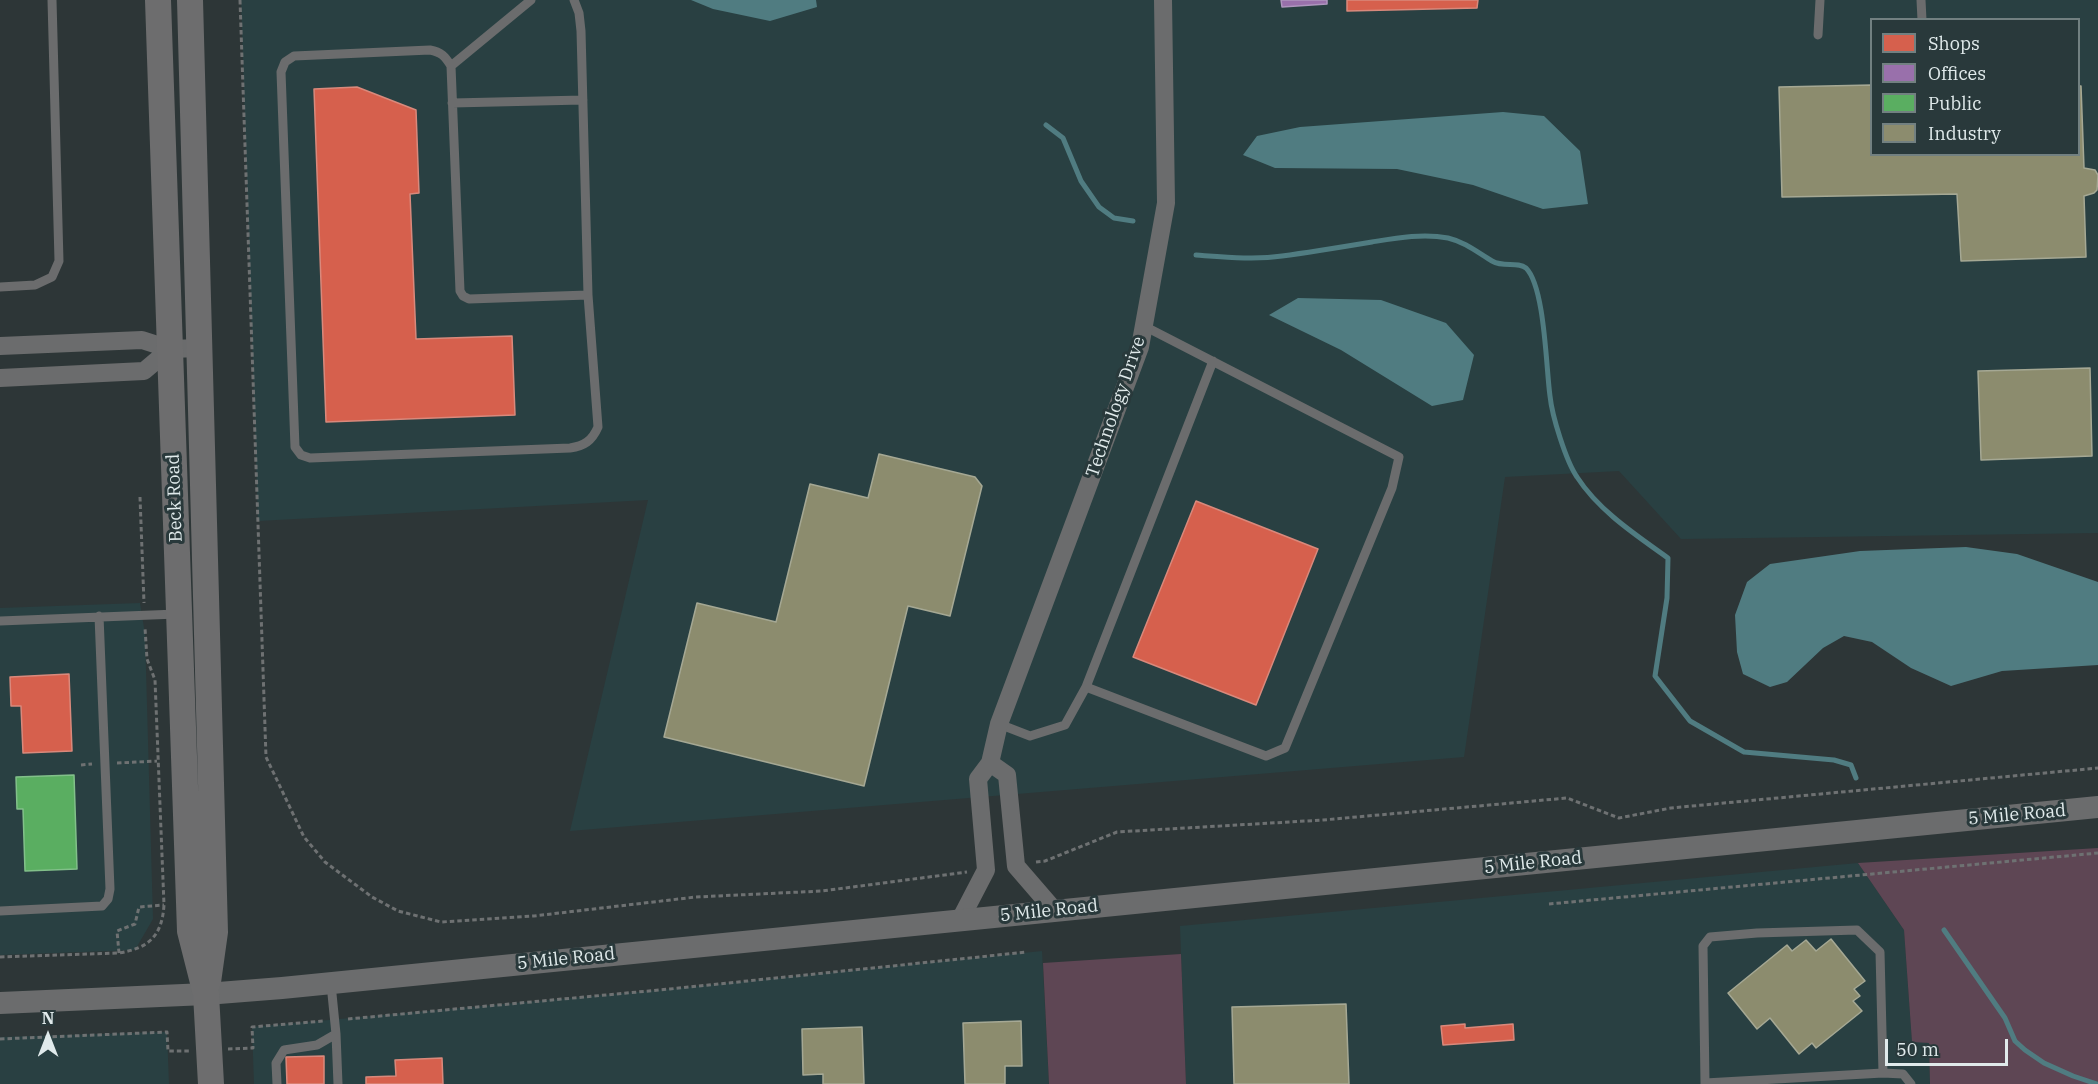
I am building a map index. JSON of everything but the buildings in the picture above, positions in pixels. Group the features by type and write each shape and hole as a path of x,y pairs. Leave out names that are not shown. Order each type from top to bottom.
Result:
{"main road":[{"name":"Beck Road","path":"158,0 190,931 206,994 211,1051 211,1084"},
{"name":"Beck Road","path":"190,0 215,932 206,994"}],"street":[{"name":"Technology Drive","path":"986,870 978,779 990,763 999,724 1140,347 1166,202 1163,0"},
{"path":"0,346 142,340 170,349 200,348"},
{"path":"0,378 144,371 170,349"},
{"path":"990,763 1007,775 1016,866 1054,910"},
{"name":"5 Mile Road","path":"0,1003 206,994 331,983 2098,807"},
{"path":"960,920 986,870"}],"lane":[{"path":"0,287 36,285 52,277 59,261 52,0"},
{"path":"451,66 531,0"},
{"path":"574,0 579,13 581,31 588,295 598,427 594,437 583,446 570,448 310,458 301,454 295,447 281,72 285,62 294,56 430,50 440,52 451,66 460,291 463,296 469,299 588,295"},
{"path":"1818,35 1820,0"},
{"path":"1922,0 1922,18"},
{"path":"452,104 583,100"},
{"path":"1086,687 1266,756 1285,748 1392,488 1399,457 1144,326"},
{"path":"999,724 1030,736 1065,725 1086,687 1213,361"},
{"path":"0,621 178,614"},
{"path":"0,911 102,906 108,899 110,889 99,616"},
{"path":"1883,1073 1880,952 1857,930 1710,937 1703,946 1705,1084 1883,1073 1903,1074 1911,1084"},
{"path":"331,983 338,1084"},
{"path":"277,1084 276,1063 284,1050 317,1045 336,1034"}],"path":[{"path":"240,0 266,757 304,837 325,862 364,892 398,911 441,922 534,916 696,897 822,891 986,870"},
{"path":"0,957 119,953 135,950 156,935 163,918 155,680 147,659 140,497"},
{"path":"1016,866 1045,861 1117,832 1323,819 1567,798 1619,818 1671,808 2098,768"},
{"path":"1549,904 2098,853"},
{"path":"119,953 117,931 135,924 139,907 164,905"},
{"path":"0,1039 167,1032 168,1051 253,1048 252,1028 669,989 1027,952"}],"shaded area":[{"path":"241,0 2098,0 2098,533 1681,539 1619,471 1505,477 1464,757 570,831 648,500 258,521"},
{"path":"140,603 145,634 153,919 135,950 0,955 0,608"},
{"path":"2098,848 2098,1084 1930,1084 1929,1043 1912,1042 1904,930 1858,863"},
{"path":"1858,863 1904,930 1912,1041 1929,1043 1930,1084 1186,1084 1180,926"},
{"path":"1042,951 1049,1084 254,1084 252,1027 669,989"},
{"path":"1181,954 1186,1084 1049,1084 1043,963"},
{"path":"167,1032 169,1084 0,1084 0,1037"}],"water":[{"path":"691,0 816,0 817,7 770,21 713,9"},
{"path":"1503,112 1544,116 1580,151 1588,204 1543,209 1473,185 1397,169 1275,168 1243,155 1257,136 1300,127"},
{"path":"1298,298 1381,300 1446,323 1474,355 1463,400 1432,406 1341,350 1269,315"},
{"path":"1966,547 2017,554 2098,582 2098,665 2002,671 1951,686 1911,668 1872,642 1844,636 1823,648 1787,682 1770,687 1743,674 1737,652 1735,615 1747,582 1770,564 1860,551"}],"waterway":[{"path":"1046,125 1063,138 1081,181 1099,207 1114,218 1133,221"},
{"path":"1196,255 1239,258 1272,257 1400,238 1429,236 1460,242 1497,263 1526,268 1532,278 1541,309 1554,415 1564,450 1573,470 1586,489 1607,512 1668,558 1667,598 1655,676 1690,721 1744,752 1834,760 1851,765 1856,778"},
{"path":"1944,930 2005,1018 2015,1041 2044,1063 2097,1084"}]}
